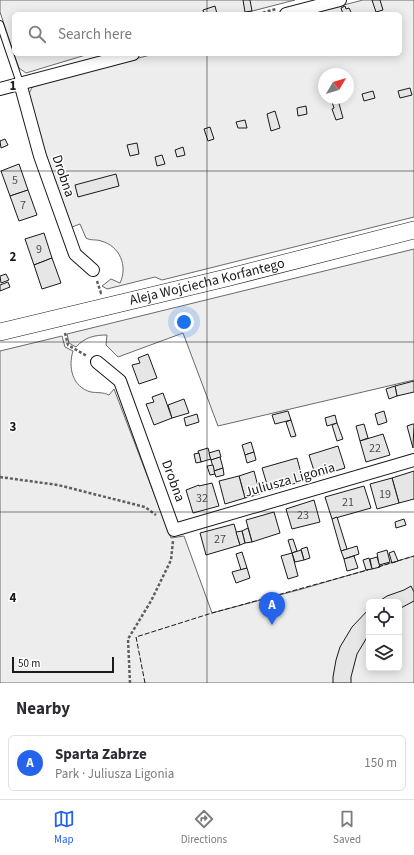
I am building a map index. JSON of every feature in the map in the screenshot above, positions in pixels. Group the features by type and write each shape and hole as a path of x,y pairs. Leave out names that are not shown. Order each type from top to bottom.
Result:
{"main road":[{"name":"Aleja Wojciecha Korfantego","path":"0,332 226,278 414,230"}],"street":[{"path":"294,12 340,0"},
{"path":"0,89 125,56"},
{"name":"Drobna","path":"20,83 40,156 75,254 93,270"},
{"name":"Drobna","path":"97,362 120,381 174,530"},
{"name":"Juliusza Ligonia","path":"174,530 414,460"}],"lane":[{"path":"0,24 20,83"}],"path":[{"path":"93,270 101,293 109,291"},
{"path":"65,332 68,345 97,362"},
{"path":"0,477 58,485 145,507 174,530 171,560 151,601 128,639 130,683"}],"shaded area":[{"path":"0,0 295,0 249,12 12,12 12,48 0,12"},
{"path":"363,0 414,0 414,217 162,280 155,277 107,289 102,286 111,279 120,283 123,270 121,258 113,247 108,244 99,240 86,238 80,224 72,227 30,110 30,91 34,85 146,56 402,56 402,12 317,12"},
{"path":"15,56 82,56 26,73 19,68"},
{"path":"414,249 414,380 218,426 183,333 118,357 106,345 107,335 90,337 76,347 69,343 67,334"},
{"path":"62,336 65,347 73,351 71,370 79,386 91,392 109,395 114,389 171,538 184,536 212,613 302,589 414,556 414,683 0,683 0,351"}],"building":[{"path":"243,0 250,0 252,11 245,12"},
{"path":"372,0 380,0 383,10 376,12"},
{"path":"215,6 216,12 204,12 203,10"},
{"path":"345,6 346,9 349,8 351,12 342,12 341,8"},
{"path":"410,88 412,95 400,98 398,91"},
{"path":"373,91 375,98 364,101 362,94"},
{"path":"333,104 339,104 343,118 336,120 332,109 334,108"},
{"path":"306,106 307,114 298,116 297,108"},
{"path":"275,111 280,128 271,131 267,114"},
{"path":"245,120 247,128 238,128 236,122"},
{"path":"210,127 214,139 208,141 204,129"},
{"path":"5,139 8,145 1,148 0,141"},
{"path":"137,143 139,154 130,156 127,145"},
{"path":"183,147 185,155 177,157 175,150"},
{"path":"162,155 165,164 157,166 155,157"},
{"path":"19,164 28,190 10,196 1,171"},
{"path":"116,174 119,186 78,197 75,185"},
{"path":"28,190 37,215 19,221 10,196"},
{"path":"44,233 52,258 34,265 25,239"},
{"path":"52,258 61,283 42,289 34,265"},
{"path":"6,274 9,280 1,283 0,276"},
{"path":"8,282 10,287 0,291 0,285"},
{"path":"148,354 157,378 139,384 132,365 140,363 138,358"},
{"path":"414,381 414,392 397,396 395,386"},
{"path":"395,386 397,396 389,399 386,389"},
{"path":"163,393 172,418 154,425 146,404 154,402 152,397"},
{"path":"184,399 189,413 172,418 168,405"},
{"path":"288,411 291,420 275,424 272,415"},
{"path":"384,411 387,422 378,425 375,414"},
{"path":"197,414 199,422 186,426 184,418"},
{"path":"335,415 337,423 327,426 325,418"},
{"path":"291,420 296,436 291,437 286,422"},
{"path":"337,423 343,439 337,441 332,425"},
{"path":"364,424 368,438 360,441 356,426"},
{"path":"414,424 413,448 407,426"},
{"path":"383,434 390,455 366,462 360,441"},
{"path":"251,442 254,452 245,455 242,445"},
{"path":"338,446 345,468 316,477 309,455"},
{"path":"208,448 211,459 201,462 198,451"},
{"path":"219,450 221,457 211,460 209,453"},
{"path":"254,452 256,460 247,463 245,455"},
{"path":"199,453 201,462 196,463 194,454"},
{"path":"220,457 223,468 214,471 211,460"},
{"path":"297,458 303,481 269,491 262,468"},
{"path":"213,465 215,474 210,475 207,466"},
{"path":"223,468 224,475 216,477 214,471"},
{"path":"254,471 260,494 245,498 239,476"},
{"path":"414,471 414,499 399,503 392,478"},
{"path":"239,476 245,498 225,504 219,481"},
{"path":"392,478 399,503 377,509 370,484"},
{"path":"212,483 219,506 193,513 186,490 199,485"},
{"path":"364,486 371,508 332,519 325,497"},
{"path":"314,500 320,522 292,529 286,509"},
{"path":"274,512 280,533 252,542 246,520"},
{"path":"337,517 347,549 341,551 332,519"},
{"path":"404,519 406,525 396,528 395,522"},
{"path":"234,524 240,545 206,555 200,533"},
{"path":"248,528 252,542 245,543 242,531"},
{"path":"242,531 245,543 240,545 236,532"},
{"path":"293,539 297,551 292,553 288,540"},
{"path":"357,546 359,554 344,559 341,551"},
{"path":"307,547 310,558 304,560 301,549"},
{"path":"301,550 304,560 295,562 292,553"},
{"path":"387,550 390,562 379,565 377,553"},
{"path":"394,551 398,561 392,563 389,553"},
{"path":"242,552 247,568 241,570 236,554"},
{"path":"292,553 298,576 288,579 281,556"},
{"path":"354,556 358,568 347,571 344,559"},
{"path":"377,557 380,567 372,569 370,559"},
{"path":"369,558 372,569 366,570 363,560"},
{"path":"247,568 250,578 236,583 232,572"},
{"path":"411,586 414,592 414,601 402,607 402,599 382,599 387,596"},
{"path":"366,612 366,639 357,654 351,677 351,683 333,683 336,660 340,647 352,627"}],"fence":[{"path":"378,567 414,556"},
{"path":"145,683 136,637 212,613 368,570"}],"place":[{"name":"Sparta Zabrze","path":"272,625"}]}
